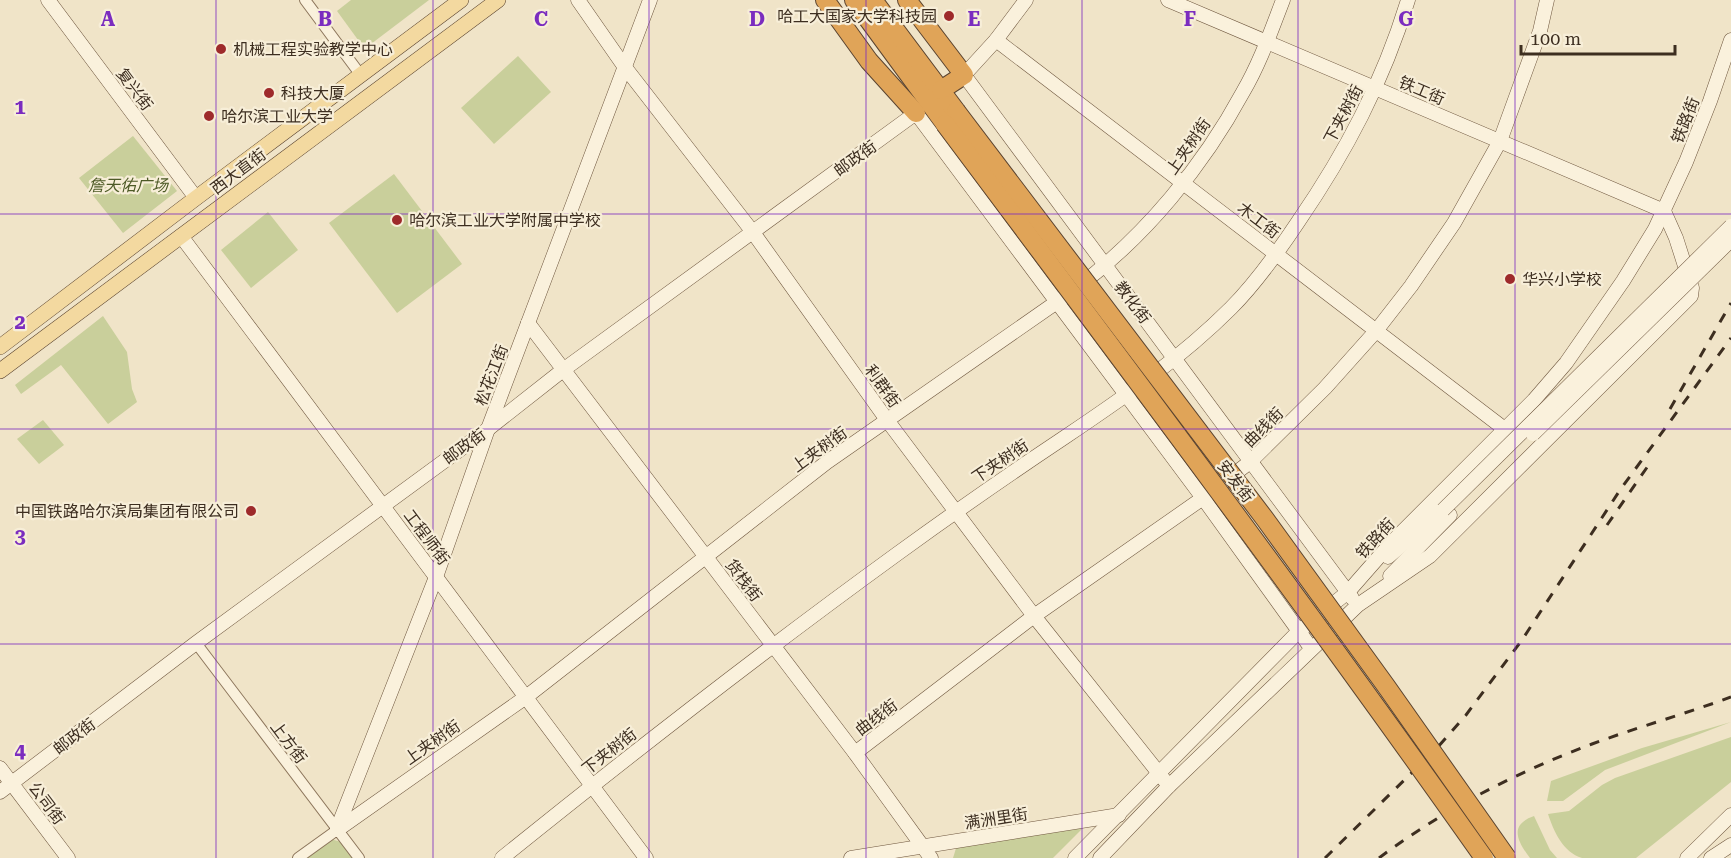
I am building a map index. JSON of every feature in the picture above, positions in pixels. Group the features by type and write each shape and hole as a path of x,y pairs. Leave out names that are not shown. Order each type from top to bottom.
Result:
{"highway":[{"name":"教化街","path":"825,0 869,61 940,94"},
{"name":"教化街","path":"842,0 894,70 940,94"},
{"name":"教化街","path":"854,0 940,94"},
{"name":"教化街","path":"873,0 940,94"},
{"name":"教化街","path":"887,0 940,94"},
{"name":"教化街","path":"907,0 950,118"},
{"name":"安发街","path":"950,118 1367,692 1484,858"},
{"name":"安发街","path":"950,118 1265,519 1507,858"}],"main road":[{"name":"西大直街","path":"0,347 461,0"},
{"name":"西大直街","path":"0,371 498,0"}],"street":[{"name":"复兴街","path":"48,0 196,198"},
{"path":"305,0 360,74"},
{"name":"利群街","path":"578,0 624,66 752,231 955,511 1034,616 1169,786"},
{"name":"松花江街","path":"337,830 436,577 488,429 650,0"},
{"name":"邮政街","path":"6,787 196,643 488,429 563,370 940,94 996,40 1026,0"},
{"name":"铁工街","path":"1168,0 1664,211"},
{"name":"上夹树街","path":"298,858 526,697 827,462 1057,303 1105,266 1183,183 1206,153 1244,92 1283,0"},
{"name":"下夹树街","path":"502,858 773,644 955,511 1126,395 1174,358 1233,307 1276,254 1323,185 1358,126 1376,88 1408,0"},
{"name":"曲线街","path":"855,753 1034,616 1203,498 1250,462 1325,388 1376,331 1411,286 1454,223 1500,141 1540,31 1547,0"},
{"name":"铁路街","path":"1075,858 1298,632 1348,592 1391,543 1534,400 1566,363 1623,281 1664,211 1710,101 1731,39"},
{"name":"木工街","path":"996,40 1502,427"},
{"name":"教化街","path":"940,94 1105,266 1358,604"},
{"name":"教化街","path":"940,94 1057,303 1203,498 1311,648"},
{"path":"1358,604 1430,556 1691,296 1692,288 1677,238 1664,211"},
{"path":"1100,858 1169,786 1311,648 1385,581 1447,512 1731,225"},
{"name":"工程师街","path":"181,236 646,858"},
{"path":"1348,592 1447,512 1731,240"},
{"name":"货栈街","path":"528,323 773,644 931,858"},
{"name":"上方街","path":"196,643 358,858"},
{"name":"公司街","path":"0,768 6,787 68,858"},
{"name":"满洲里街","path":"851,858 1145,811"},
{"path":"1687,858 1731,815"},
{"path":"1711,858 1731,845"}],"green space":[{"path":"351,0 429,0 367,47 361,44 337,11"},
{"path":"518,56 551,92 494,144 461,108"},
{"name":"詹天佑广场","path":"133,136 177,191 123,233 79,178"},
{"path":"394,174 462,264 397,313 329,223"},
{"path":"268,212 298,250 251,288 221,250"},
{"path":"103,316 127,352 132,389 137,402 108,424 61,365 21,394 15,385"},
{"path":"43,420 64,445 39,464 17,439"},
{"path":"1731,722 1605,770 1563,801 1547,801 1551,781 1642,748"},
{"path":"1731,737 1731,782 1636,858 1582,858 1564,846 1556,834 1548,814 1569,811 1602,785 1615,778"},
{"path":"1534,816 1550,850 1557,858 1530,858 1522,846 1518,829 1521,824"},
{"path":"1085,826 1053,858 953,858 957,845"},
{"path":"330,839 342,842 354,858 303,858"}],"railway":[{"path":"1670,409 1731,303"},
{"path":"1325,858 1437,748 1466,715 1522,640 1620,490 1731,338"},
{"path":"1607,525 1648,466"},
{"path":"1379,858 1403,840 1455,808 1536,767 1609,738 1731,697"}],"place":[{"name":"哈工大国家大学科技园","path":"949,16"},
{"name":"机械工程实验教学中心","path":"221,49"},
{"name":"科技大厦","path":"269,93"},
{"name":"哈尔滨工业大学","path":"209,116"},
{"name":"哈尔滨工业大学附属中学校","path":"397,220"},
{"name":"华兴小学校","path":"1510,279"},
{"name":"中国铁路哈尔滨局集团有限公司","path":"251,511"}]}
